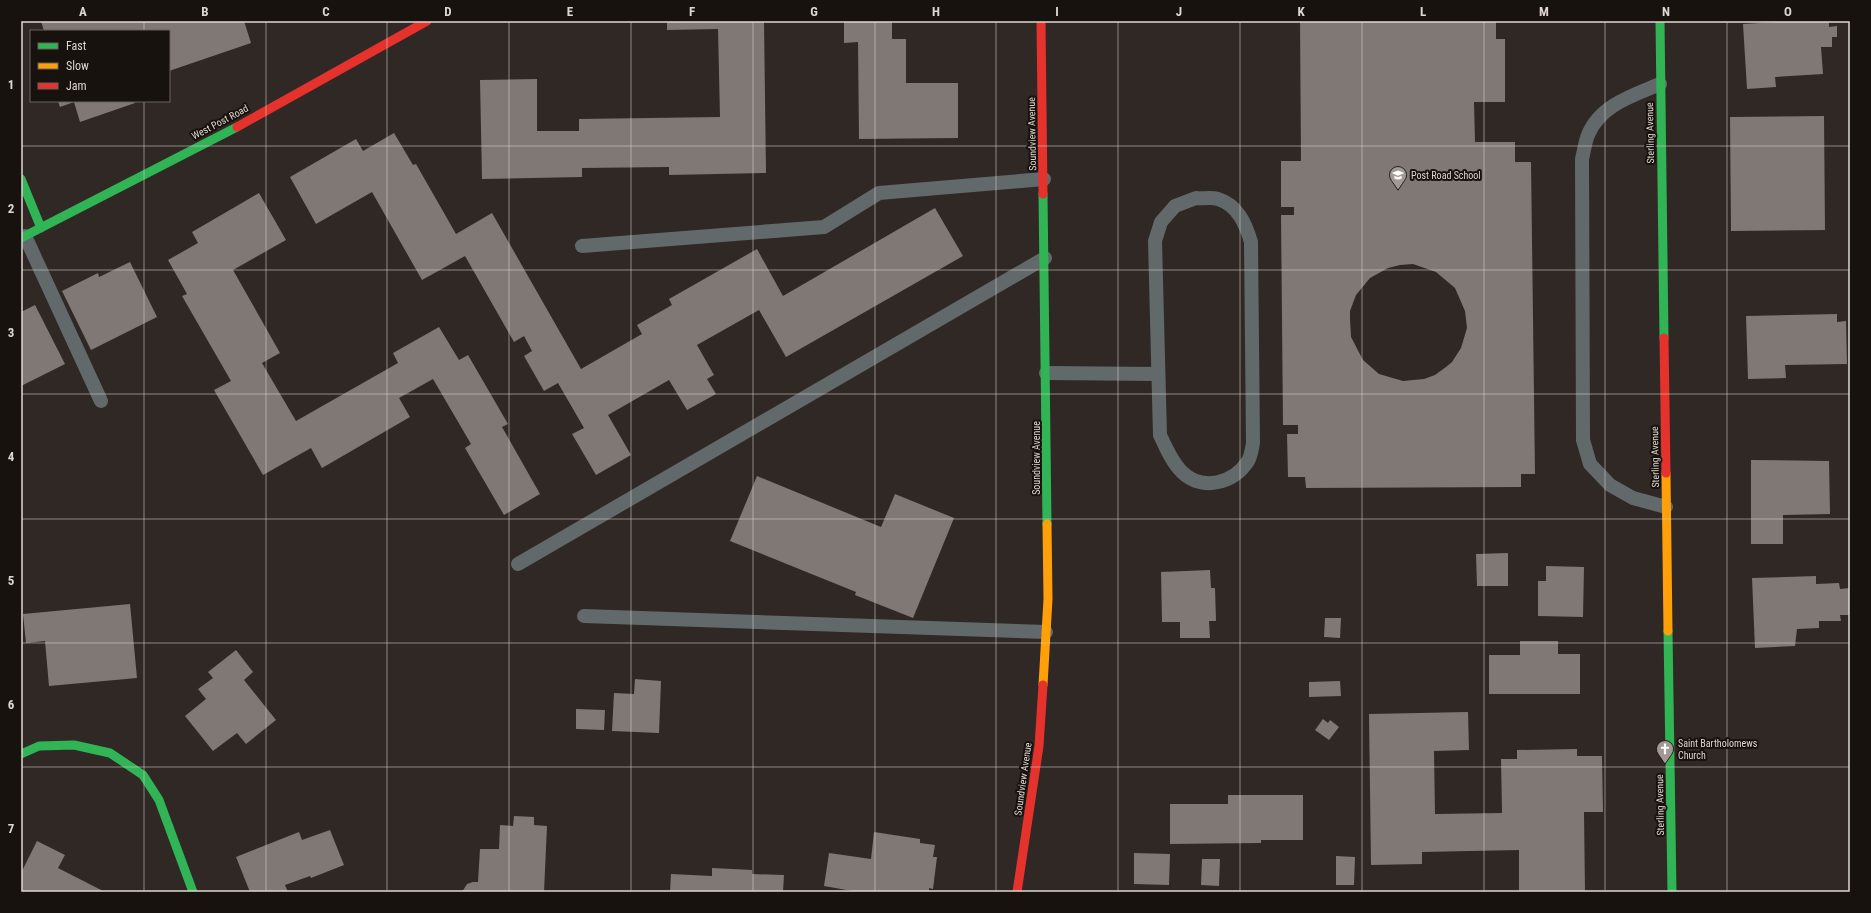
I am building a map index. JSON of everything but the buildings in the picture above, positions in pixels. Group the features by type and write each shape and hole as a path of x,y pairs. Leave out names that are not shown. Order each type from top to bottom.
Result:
{"street":[{"name":"West Post Road","path":"23,237 240,125 427,21"},
{"name":"Soundview Avenue","path":"1017,892 1039,746 1048,599 1041,21"},
{"name":"Sterling Avenue","path":"1660,21 1672,892"},
{"path":"21,180 41,228"},
{"path":"21,754 39,746 74,745 110,753 143,775 159,800 193,892"}],"lane":[{"path":"1660,84 1623,99 1602,113 1588,134 1582,159 1583,440 1590,464 1610,485 1633,498 1666,507"},
{"path":"582,246 824,227 878,193 1044,180"},
{"path":"1196,198 1218,199 1235,209 1246,224 1251,242 1253,443 1248,460 1237,474 1217,484 1199,482 1182,473 1168,452 1160,435 1158,374 1155,241 1161,222 1175,206 1196,198"},
{"path":"23,237 101,401"},
{"path":"518,564 1045,258"},
{"path":"1046,373 1158,374"},
{"path":"584,616 1046,632"}],"traffic: fast":[{"path":"1660,21 1664,338"},
{"path":"21,238 237,127"},
{"path":"21,179 41,228"},
{"path":"1043,194 1047,524"},
{"path":"1668,631 1672,892"},
{"path":"21,754 39,746 74,745 110,753 143,775 159,800 193,892"}],"traffic: slow":[{"path":"1666,473 1668,631"},
{"path":"1043,685 1048,599 1047,524"}],"traffic: jam":[{"path":"237,127 427,21"},
{"path":"1041,21 1043,194"},
{"path":"1664,338 1666,473"},
{"path":"1017,892 1039,746 1043,685"}],"place":[{"name":"Post Road School","path":"1398,190"},
{"name":"Saint Bartholomews Church","path":"1665,764"}]}
